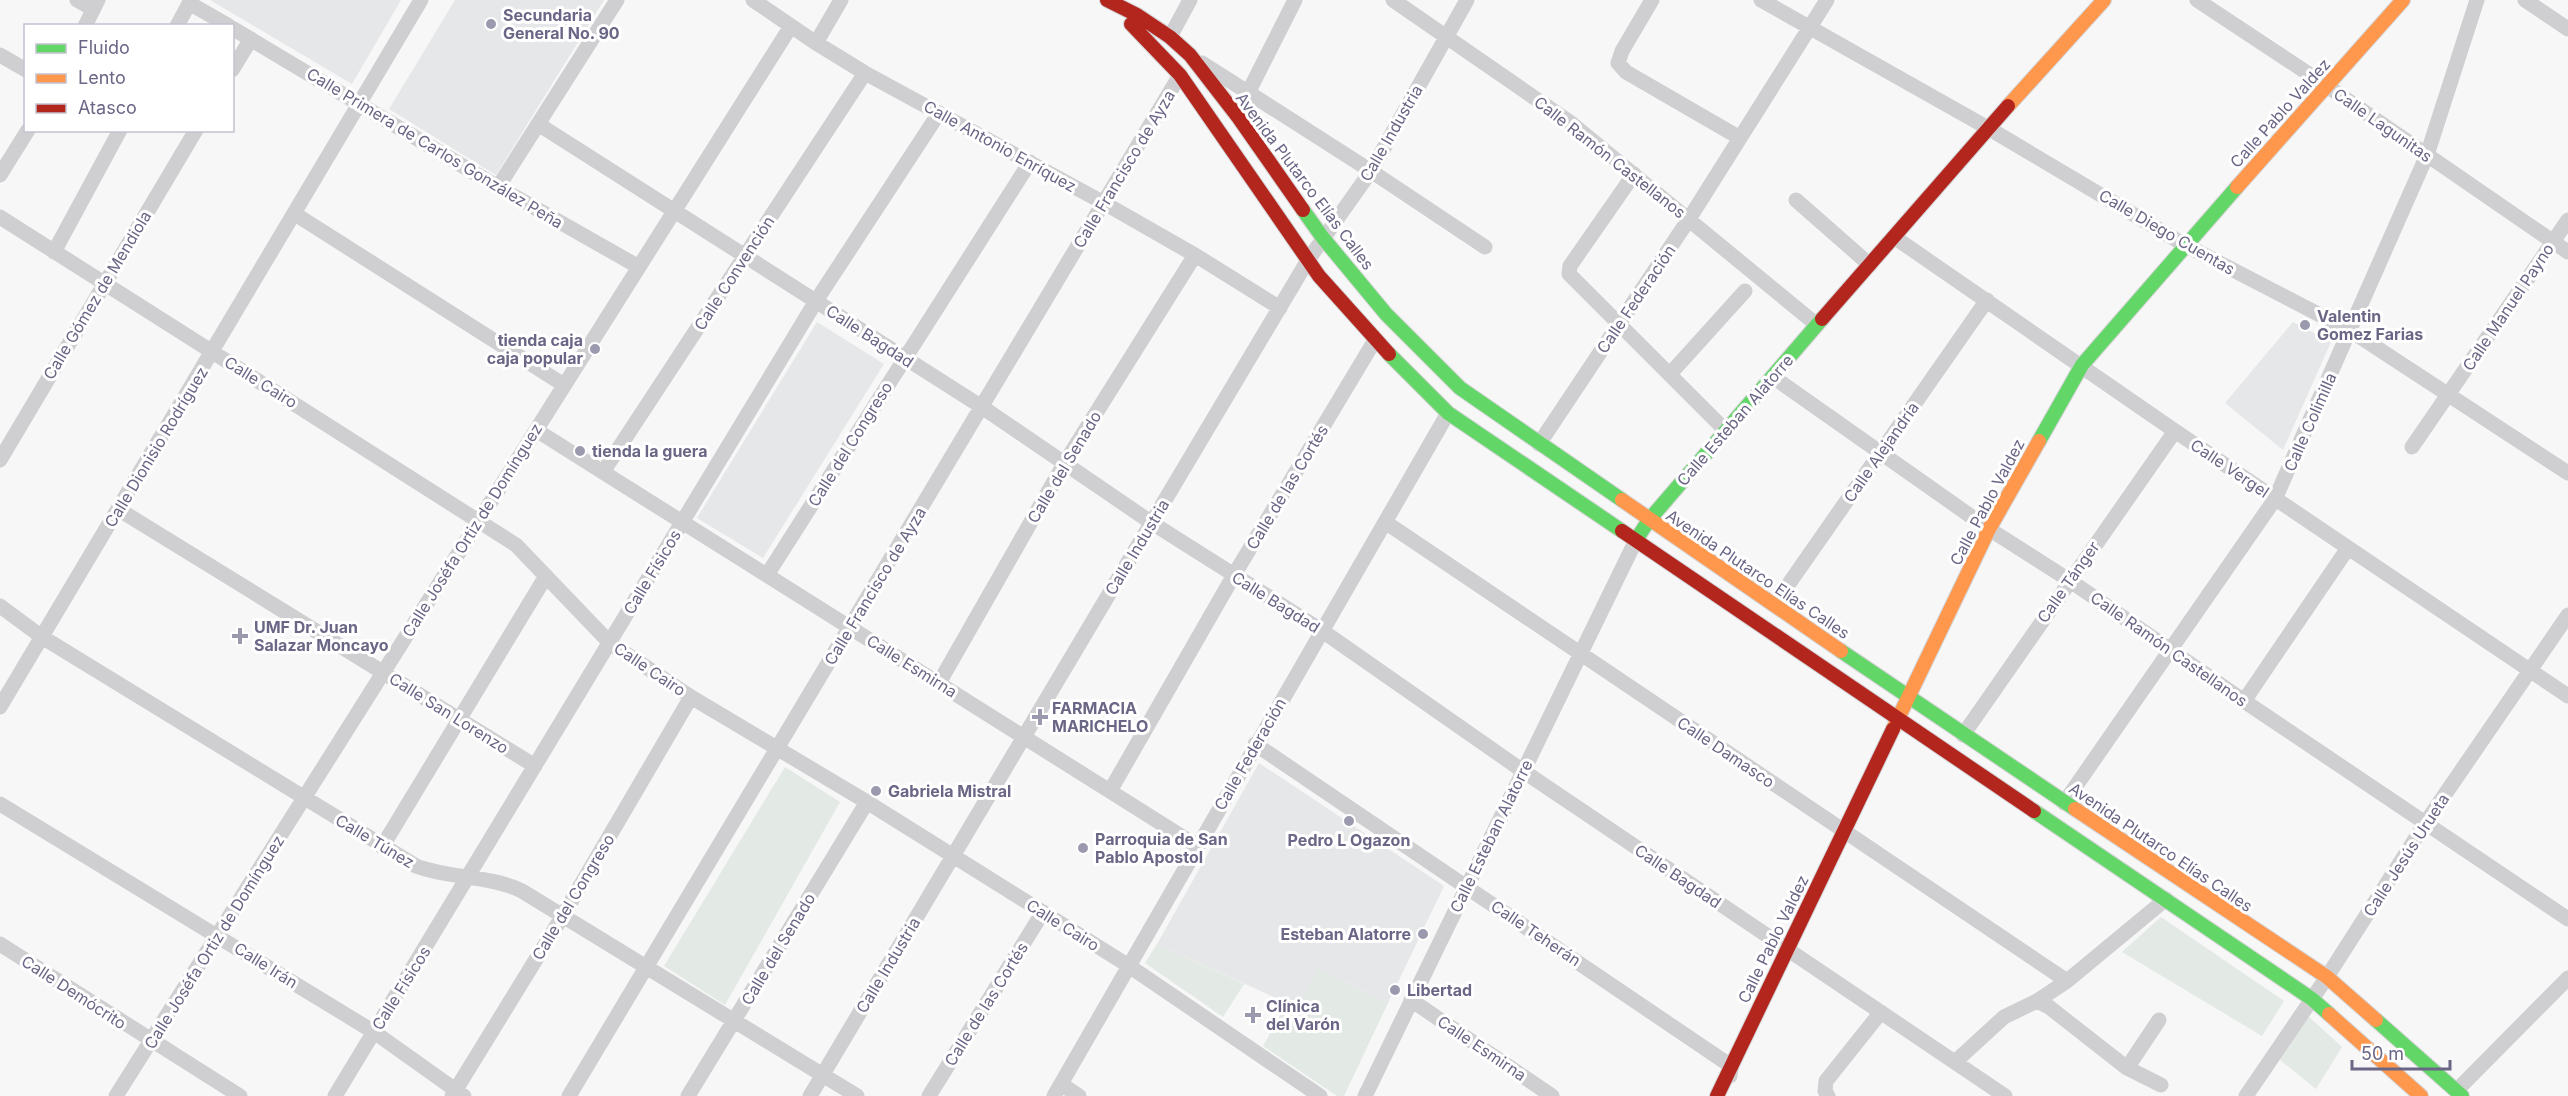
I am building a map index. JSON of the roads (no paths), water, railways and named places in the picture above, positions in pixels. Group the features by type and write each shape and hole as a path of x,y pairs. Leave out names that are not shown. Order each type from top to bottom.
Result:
{"main road":[{"name":"Calle Esteban Alatorre","path":"1636,540 1649,520 1817,325 2104,0"},
{"name":"Calle Pablo Valdez","path":"1717,1096 1989,529 2082,365 2185,245 2403,0"},
{"name":"Avenida Plutarco Elías Calles","path":"1109,1 1137,15 1170,37 1190,55 1323,238 1386,314 1460,388 2064,803 2327,977 2459,1093"},
{"name":"Avenida Plutarco Elías Calles","path":"1109,1 1180,75 1214,121 1308,261 1375,339 1448,413 2312,999 2421,1096"},
{"path":"1214,121 1231,109"}],"street":[{"path":"77,0 96,5 86,24"},
{"name":"Calle Dionisio Rodríguez","path":"0,707 421,0"},
{"path":"498,187 617,0"},
{"name":"Calle Antonio Enríquez","path":"753,0 791,27 865,73 1104,203 1195,255 1280,308"},
{"path":"816,43 842,0"},
{"path":"1170,37 1190,0"},
{"path":"1249,92 1295,0"},
{"name":"Calle Ramón Castellanos","path":"1393,0 1571,123 1817,325"},
{"name":"Calle Industria","path":"810,1096 1308,261 1371,171 1467,0"},
{"path":"1652,0 1622,51 1618,63 1626,72 1740,138"},
{"name":"Calle Diego Cuentas","path":"1761,0 1989,128 2185,245 2351,331 2568,473"},
{"name":"Calle Federación","path":"1539,444 1689,219 1827,0"},
{"name":"Calle Lagunitas","path":"2197,0 2327,86 2568,252"},
{"name":"Calle Colimilla","path":"2064,803 2275,499 2427,155 2477,0"},
{"path":"2525,0 2568,29"},
{"path":"178,24 190,1"},
{"name":"Calle Primera de Carlos González Peña","path":"190,1 226,24"},
{"name":"Calle Joséfa Ortiz de Domínguez","path":"116,1096 791,27"},
{"name":"Calle Primera de Carlos González Peña","path":"234,29 498,187 639,267"},
{"path":"234,67 251,39"},
{"path":"0,55 24,69"},
{"path":"1190,55 1371,171 1485,248"},
{"name":"Calle Convención","path":"603,472 865,73"},
{"name":"Calle Francisco de Ayza","path":"569,1096 1180,75"},
{"name":"Calle Físicos","path":"335,1096 816,301 939,113"},
{"name":"Calle Bagdad","path":"538,124 982,407 1152,523 1321,630 1523,771 2005,1096"},
{"path":"0,175 27,132"},
{"path":"54,252 119,132"},
{"name":"Calle Gómez de Mendiola","path":"0,460 195,132"},
{"name":"Calle del Congreso","path":"767,575 1030,162"},
{"path":"1634,174 1568,270 1571,277 1620,323 1726,431"},
{"path":"1796,200 1870,265"},
{"path":"295,214 564,385"},
{"name":"Calle Cairo","path":"0,217 516,545 610,643 692,697 778,747 1129,966 1320,1096"},
{"name":"Calle Manuel Payno","path":"2412,447 2568,220"},
{"name":"Calle Vergel","path":"1894,237 2175,431 2568,696"},
{"name":"Calle del Senado","path":"939,683 1064,464 1195,255"},
{"path":"1670,374 1745,291"},
{"name":"Calle Alejandría","path":"1774,604 1987,300"},
{"name":"Calle de las Cortés","path":"1110,791 1234,575 1375,339"},
{"name":"Calle Ramón Castellanos","path":"1773,377 1989,529 2069,580 2568,919"},
{"name":"Calle Federación","path":"1058,1090 1255,744 1448,413"},
{"name":"Calle Esmirna","path":"536,430 1197,846"},
{"name":"Calle Tánger","path":"1964,735 2069,580 2175,431"},
{"name":"Calle San Lorenzo","path":"118,509 535,766"},
{"name":"Calle Damasco","path":"1385,522 2067,981"},
{"name":"Calle Esteban Alatorre","path":"1365,1096 1636,540"},
{"path":"2244,701 2348,548"},
{"path":"382,847 546,576"},
{"name":"Calle Túnez","path":"0,606 42,637 382,847 432,872 510,885 857,1096"},
{"name":"Calle Jesús Urueta","path":"2246,1096 2327,977 2426,822 2568,615"},
{"name":"Calle del Congreso","path":"458,1094 692,697"},
{"name":"Calle Teherán","path":"1255,744 1731,1066"},
{"name":"Calle del Senado","path":"688,1096 867,802"},
{"name":"Calle Irán","path":"0,804 374,1032 458,1094"},
{"path":"1956,1062 2004,1017 2037,1001 2067,981 2166,899"},
{"name":"Calle de las Cortés","path":"930,1096 1042,912"},
{"name":"Calle Demócrito","path":"0,944 240,1096"},
{"path":"2459,1093 2568,978"},
{"name":"Calle Esmirna","path":"1411,1000 1552,1096"},
{"path":"2037,1001 2049,1007 2127,1068 2161,1085"},
{"path":"1828,1096 1825,1091 1826,1081 1881,1012"},
{"path":"2127,1068 2159,1020"},
{"path":"1728,1096 1731,1066"},
{"path":"1058,1090 1079,1096"}],"place":[{"name":"Secundaria General No. 90","path":"491,24"},
{"name":"Valentin Gomez Farias","path":"2305,325"},
{"name":"tienda caja caja popular","path":"595,349"},
{"name":"tienda la guera","path":"580,451"},
{"name":"UMF Dr. Juan Salazar Moncayo","path":"240,636"},
{"name":"FARMACIA MARICHELO","path":"1040,717"},
{"name":"Gabriela Mistral","path":"876,791"},
{"name":"Pedro L Ogazon","path":"1349,821"},
{"name":"Parroquia de San Pablo Apostol","path":"1083,848"},
{"name":"Esteban Alatorre","path":"1423,934"},
{"name":"Libertad","path":"1395,990"},
{"name":"Clínica del Varón","path":"1253,1015"}]}
